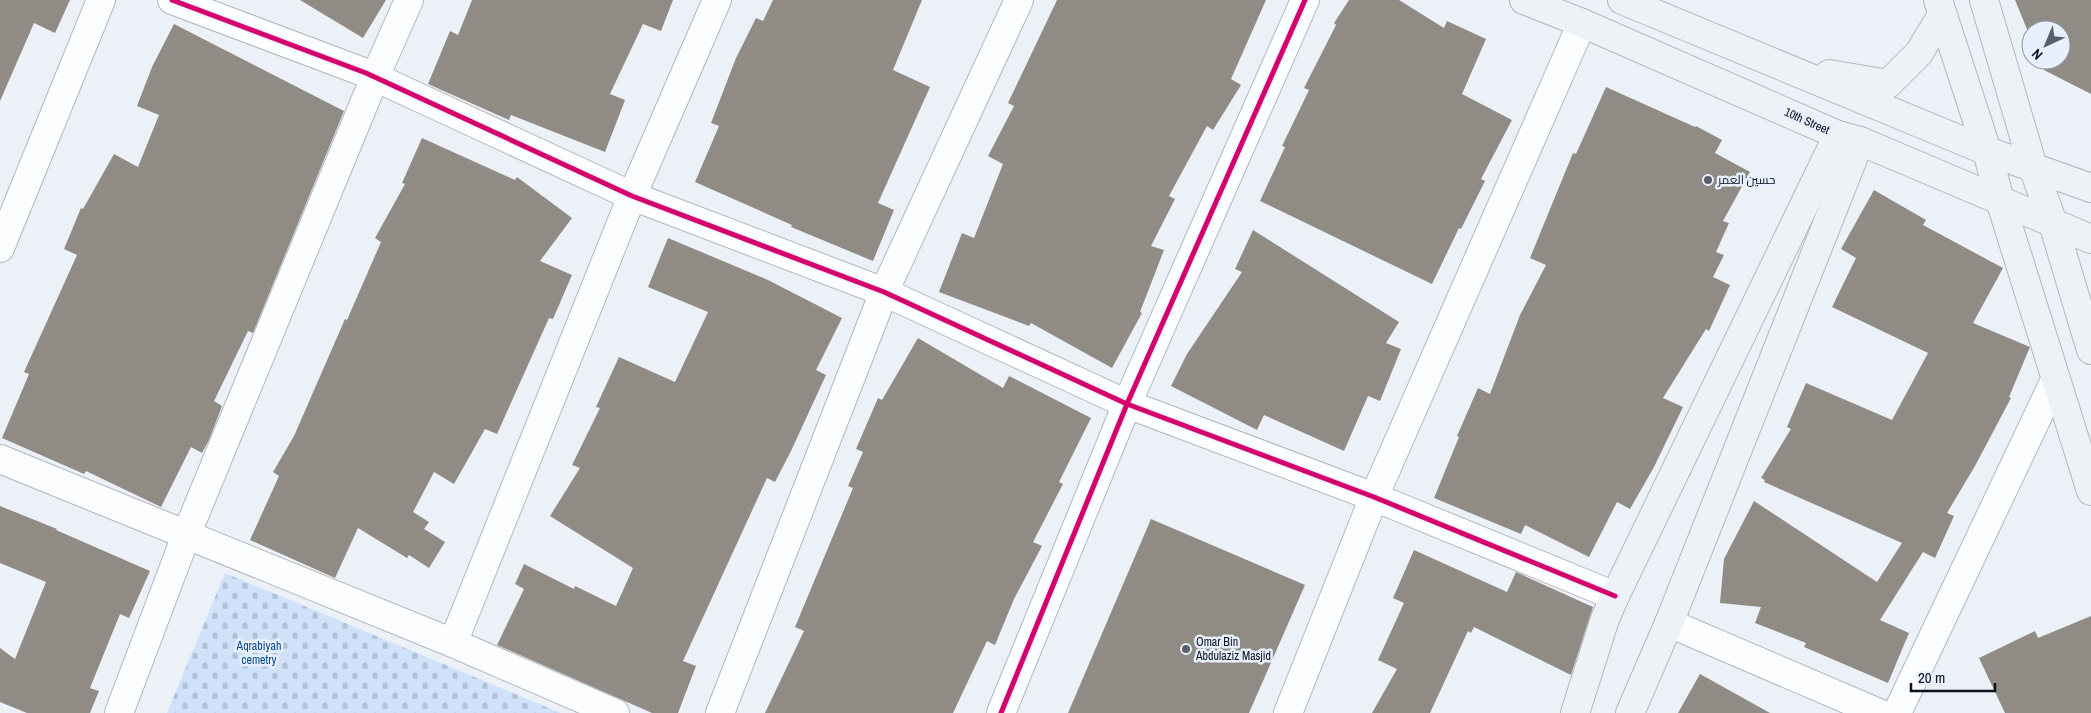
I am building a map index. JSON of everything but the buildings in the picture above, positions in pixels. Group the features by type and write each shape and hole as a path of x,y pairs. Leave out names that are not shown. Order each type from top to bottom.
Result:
{"street":[{"path":"0,248 101,0"},
{"path":"172,0 375,77 632,196 884,292 1127,404 1374,497 1615,596"},
{"path":"119,713 187,533 375,77 410,0"},
{"path":"453,643 632,196 717,0"},
{"path":"720,713 884,292 1019,0"},
{"path":"1002,713 1127,404 1305,0"},
{"name":"10th Street","path":"1524,0 2091,239"},
{"path":"1622,0 1987,151 2091,188"},
{"path":"1984,0 2033,167 2053,223 2091,350"},
{"path":"1784,67 1888,84 1919,53 1940,7"},
{"path":"1940,7 1987,151 2055,380 2091,491"},
{"path":"1288,713 1374,497 1582,23"},
{"path":"1575,713 1605,619 1615,596 1849,138"},
{"path":"1630,713 1669,623 1849,138"},
{"path":"1897,713 2055,380"},
{"path":"0,459 187,533 453,643 615,713"},
{"path":"1669,623 1879,713"}],"green space":[{"name":"Aqrabiyah cemetry","path":"225,573 561,713 167,713"}],"cycle path":[{"path":"172,0 366,73 632,196 884,292 1127,404 1374,497 1615,596"},
{"path":"1001,713 1127,404 1305,0"}],"place":[{"name":"حسين العمر","path":"1708,180"},
{"name":"Omar Bin Abdulaziz Masjid","path":"1186,649"}]}
